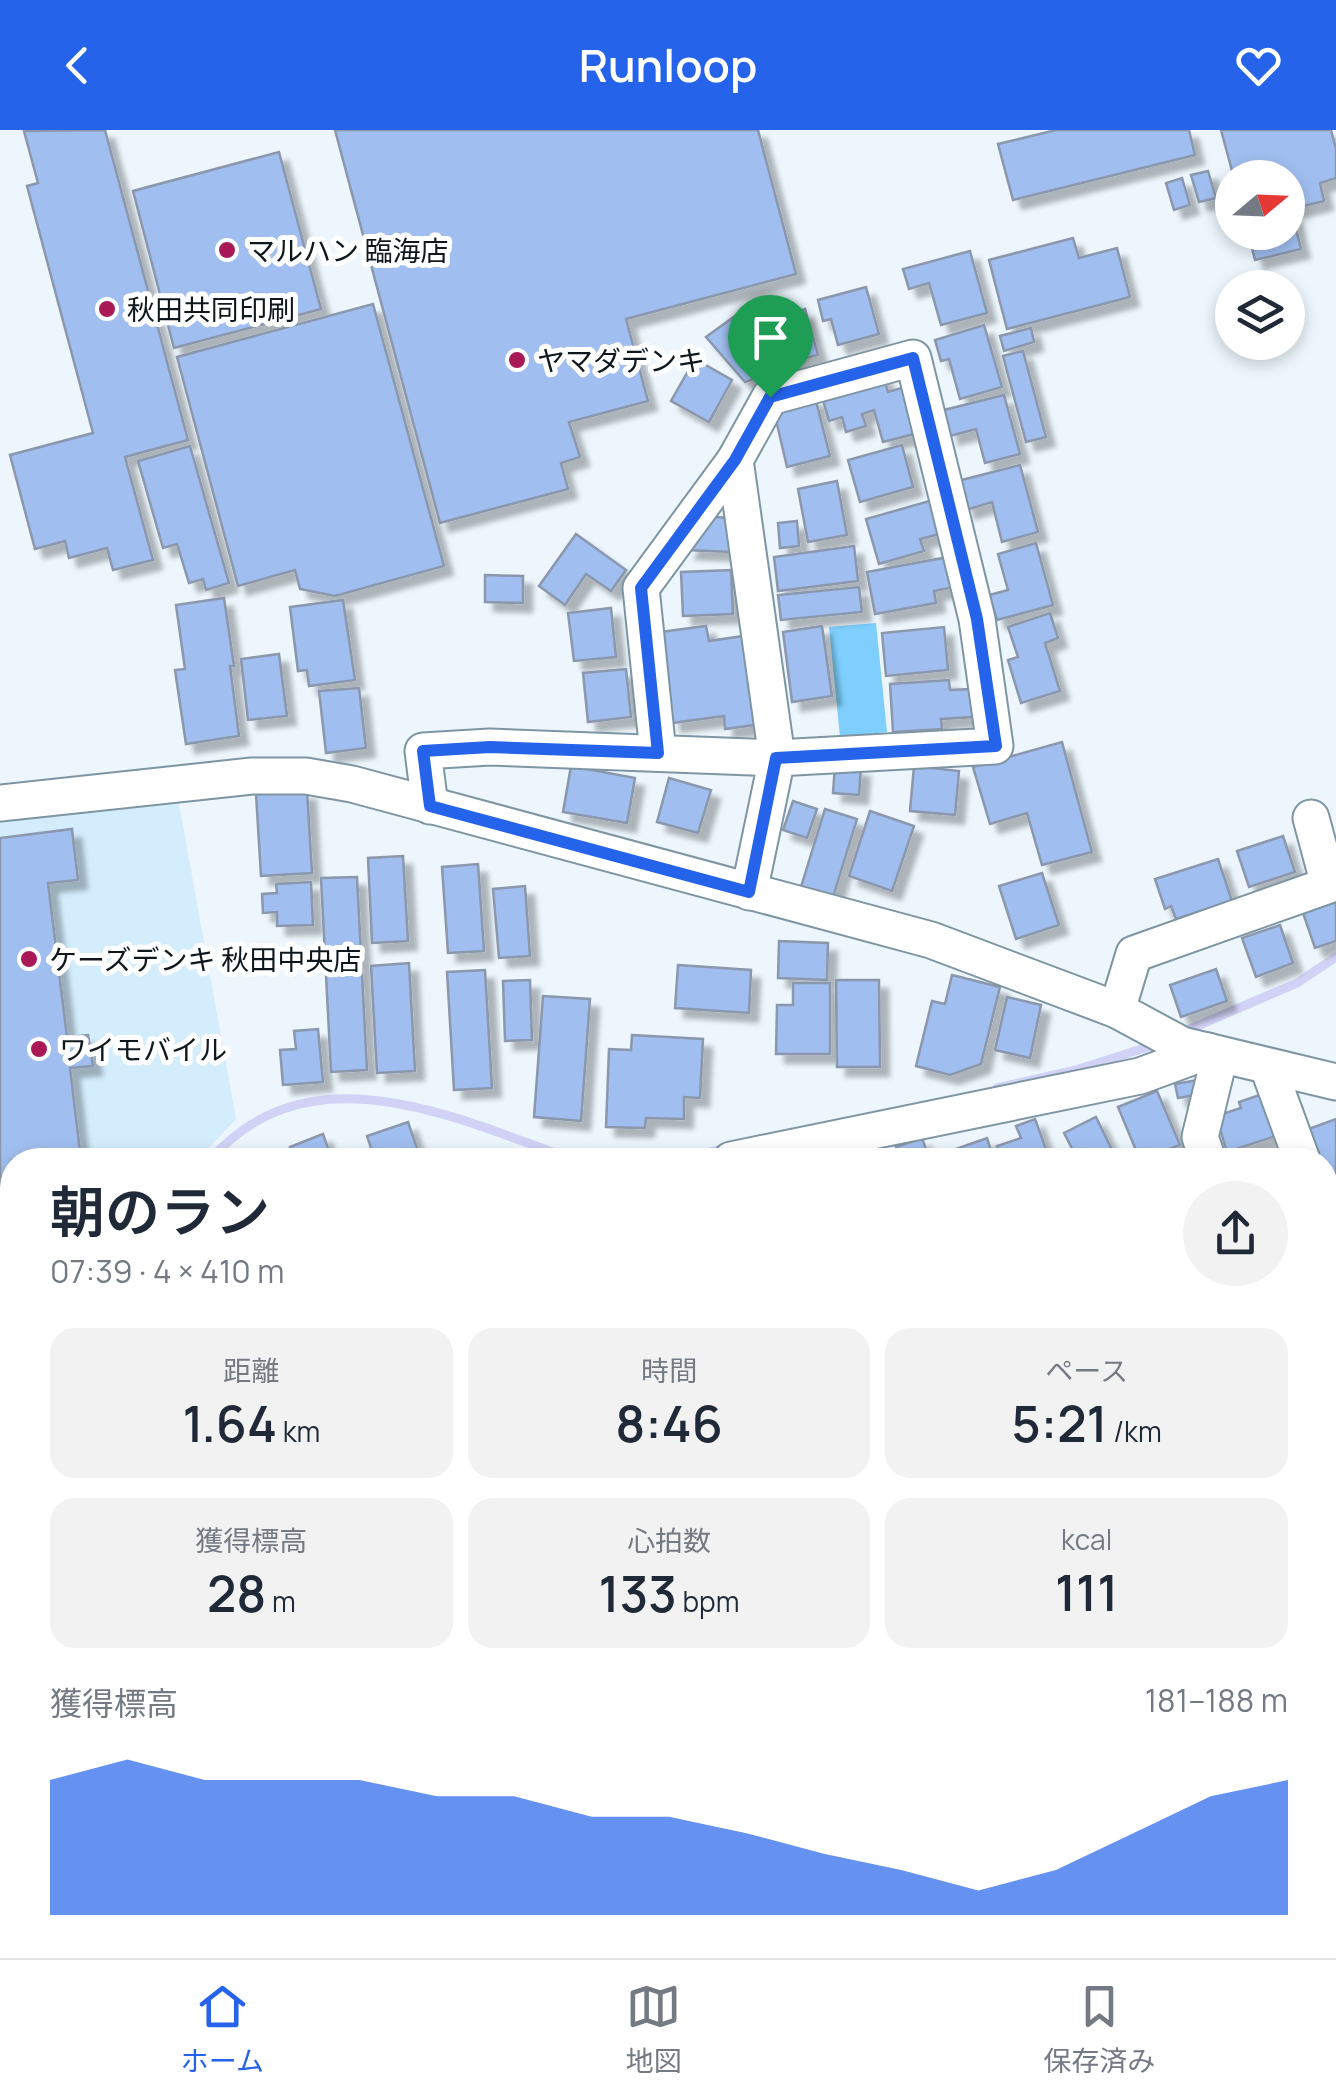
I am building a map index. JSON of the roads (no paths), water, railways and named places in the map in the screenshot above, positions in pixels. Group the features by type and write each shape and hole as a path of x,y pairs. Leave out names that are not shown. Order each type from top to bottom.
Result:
{"street":[{"path":"430,806 423,751 490,747 776,758 996,746 977,619 913,358 770,397 735,460 641,588 658,753"},
{"path":"735,460 776,758 749,892"},
{"path":"0,803 252,776 352,784 931,940 1117,1010 1190,1044 1336,1082"},
{"path":"1117,1010 1134,954 1328,884 1311,818"},
{"path":"789,1148 1140,1076 1190,1044"},
{"path":"1190,1044 1204,1148"},
{"path":"1268,1067 1298,1148"}],"waterway":[{"path":"1183,1032 1297,983 1336,957"},
{"path":"997,1088 1076,1070 1160,1043"},
{"path":"223,1148 248,1126 291,1107 335,1099 382,1101 429,1110 541,1148"}],"place":[{"name":"マルハン 臨海店","path":"227,250"},
{"name":"秋田共同印刷","path":"107,309"},
{"name":"ヤマダデンキ","path":"517,360"},
{"name":"ケーズデンキ 秋田中央店","path":"29,959"},
{"name":"ワイモバイル","path":"39,1049"}]}
